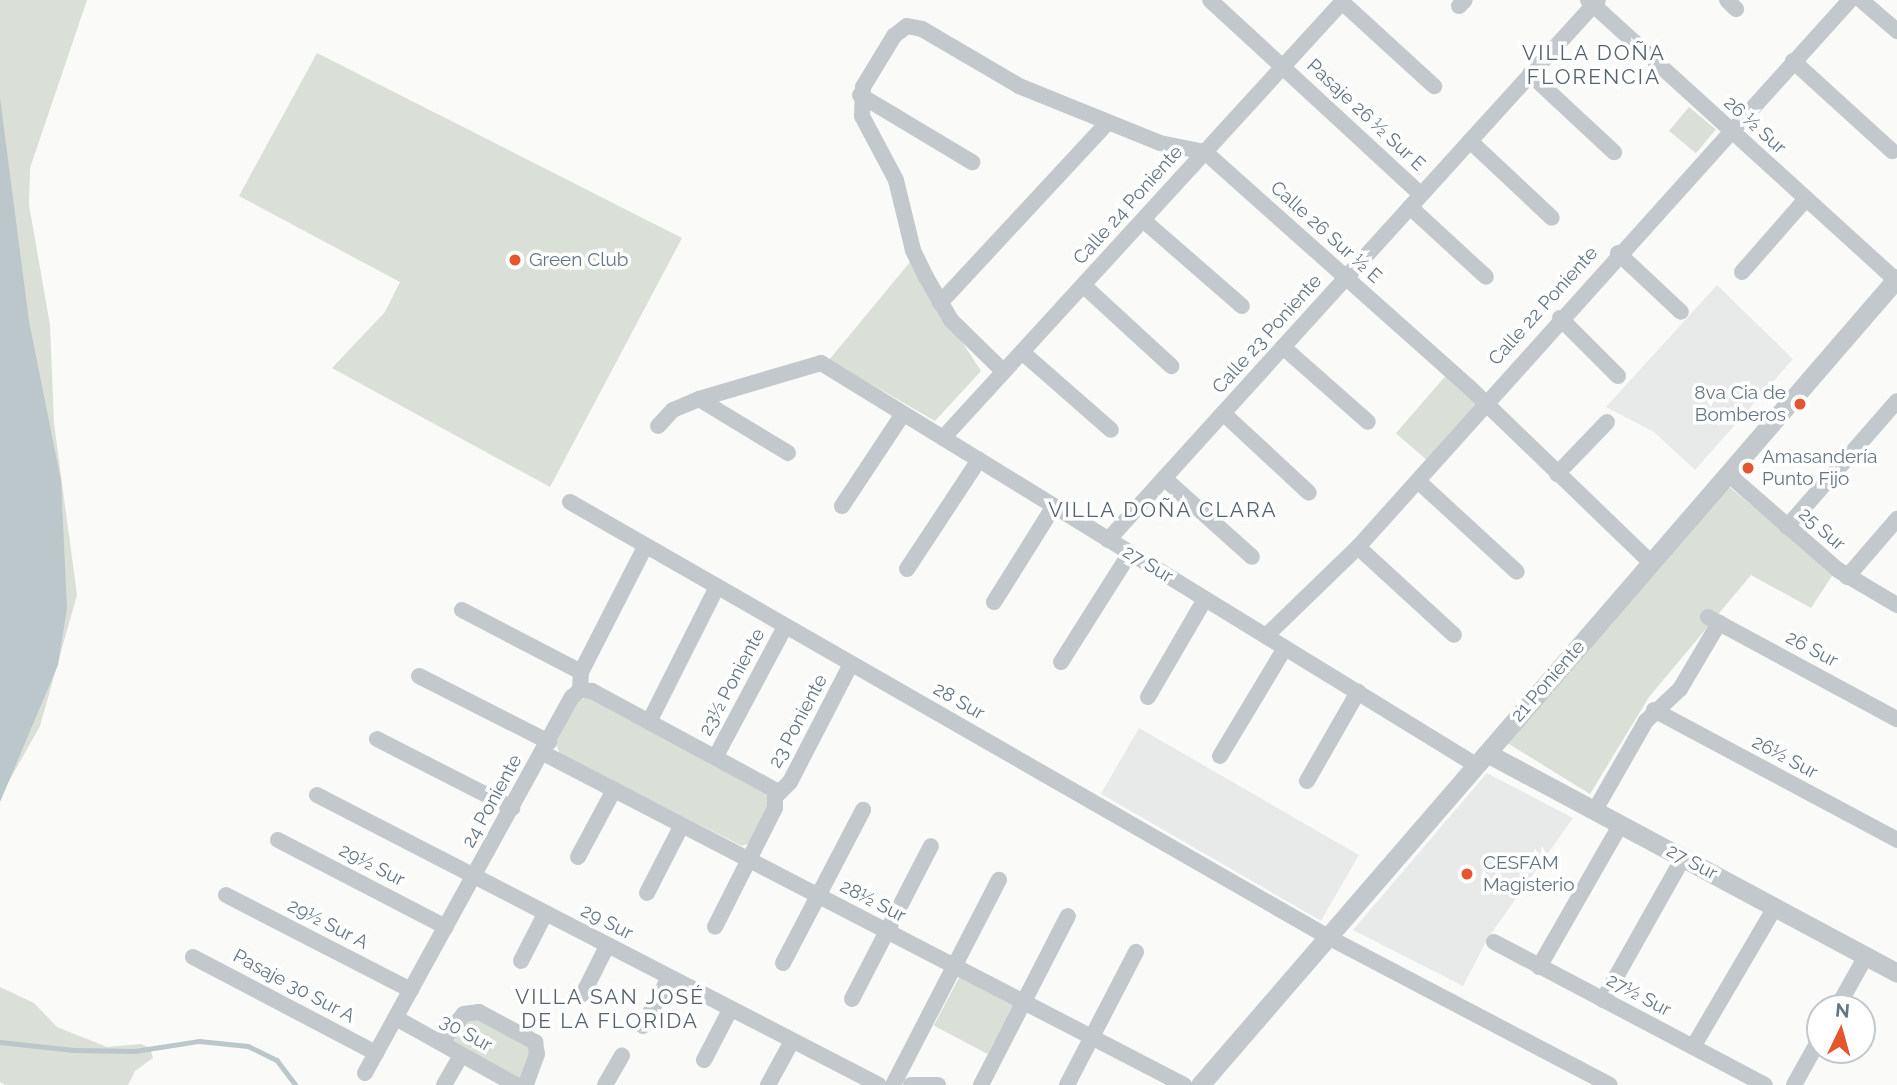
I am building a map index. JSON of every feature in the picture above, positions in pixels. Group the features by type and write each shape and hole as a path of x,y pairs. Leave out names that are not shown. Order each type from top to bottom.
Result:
{"street":[{"name":"Pasaje 26 ½ Sur E","path":"1210,0 1282,65 1416,201 1486,277"},
{"name":"Calle 22 Poniente","path":"1266,636 1359,547 1618,253 1850,0"},
{"path":"1861,0 1897,31"},
{"name":"Calle 24 Poniente","path":"943,438 1343,1"},
{"path":"1343,1 1434,86"},
{"name":"Calle 23 Poniente","path":"1108,540 1593,2"},
{"name":"26 ½ Sur","path":"1593,2 1896,279"},
{"path":"860,100 894,36 915,26 1019,86 1160,143 1205,152"},
{"path":"1793,61 1892,151"},
{"path":"1530,74 1614,152"},
{"path":"860,100 972,162"},
{"path":"860,100 896,180 913,250 940,303 966,338 1003,371"},
{"path":"940,303 1107,123"},
{"path":"1470,141 1552,218"},
{"name":"Calle 26 Sur ½ E","path":"1205,152 1486,402 1651,563"},
{"path":"1742,272 1806,199"},
{"path":"1143,220 1242,306"},
{"path":"1618,253 1681,312"},
{"name":"21 Poniente","path":"1199,1085 1896,279"},
{"path":"1083,285 1171,366"},
{"path":"1560,318 1618,376"},
{"path":"1283,347 1368,422"},
{"path":"1022,352 1111,430"},
{"name":"27 Sur","path":"699,399 821,363 1358,692 1481,759 1622,824 1897,973"},
{"path":"659,426 673,410 699,399 788,453"},
{"path":"1787,527 1897,401"},
{"path":"1223,413 1309,493"},
{"path":"842,506 903,414"},
{"path":"1557,474 1606,422"},
{"path":"907,569 979,460"},
{"name":"25 Sur","path":"1728,474 1847,577 1897,605"},
{"path":"1164,478 1252,557"},
{"path":"1418,481 1517,572"},
{"name":"28 Sur","path":"570,502 1328,937 1610,1085"},
{"path":"994,602 1054,506"},
{"path":"1847,577 1897,519"},
{"name":"24 Poniente","path":"365,1073 580,690 581,672 645,547"},
{"path":"1359,547 1454,635"},
{"path":"1061,663 1130,553"},
{"path":"649,722 717,587"},
{"path":"1148,698 1205,599"},
{"path":"462,611 581,672"},
{"name":"26 Sur","path":"1654,710 1681,689 1713,620 1897,719"},
{"name":"23½ Poniente","path":"716,757 785,627"},
{"path":"1220,756 1285,648"},
{"name":"23 Poniente","path":"715,928 777,795 790,782 852,664"},
{"name":"28½ Sur","path":"419,676 614,790 1184,1085"},
{"path":"580,690 768,782 777,795"},
{"path":"1307,780 1358,692"},
{"path":"1595,810 1654,710"},
{"name":"26½ Sur","path":"1654,710 1897,840"},
{"path":"377,739 512,808"},
{"path":"578,858 614,790"},
{"name":"29 Sur","path":"317,795 792,1041 850,1079 879,1085"},
{"path":"783,963 863,810"},
{"path":"1539,967 1622,824"},
{"path":"647,893 682,825"},
{"name":"29½ Sur","path":"278,840 446,927"},
{"path":"852,999 931,846"},
{"path":"1603,1000 1683,858"},
{"path":"894,1085 999,880"},
{"name":"29½ Sur A","path":"226,895 411,990"},
{"path":"1693,1048 1775,907"},
{"path":"521,961 545,914"},
{"path":"981,1085 1068,916"},
{"name":"27½ Sur","path":"1494,942 1765,1085"},
{"path":"583,994 607,946"},
{"path":"1067,1085 1136,952"},
{"path":"1845,994 1866,956"},
{"name":"Pasaje 30 Sur A","path":"193,957 376,1053"},
{"path":"643,1026 669,978"},
{"path":"704,1060 730,1010"},
{"path":"441,1043 464,1014 479,1012 535,1042 537,1054 526,1085"},
{"name":"30 Sur","path":"396,1018 516,1085"},
{"path":"768,1085 792,1041"},
{"path":"444,1085 461,1055"},
{"path":"605,1085 622,1055"},
{"path":"1794,1085 1806,1063"},
{"path":"917,1084 938,1085"}],"shaded area":[{"path":"0,0 87,0 30,168 29,205 50,325 54,423 77,595 40,726 0,797"},
{"name":"Green Club","path":"317,53 682,238 550,487 332,368 385,312 400,282 239,196"},
{"path":"0,98 29,321 61,481 67,608 58,665 0,802"},
{"path":"1689,107 1716,129 1696,153 1669,131"},
{"path":"915,256 943,313 981,371 935,421 829,360"},
{"path":"1717,285 1793,359 1695,470 1654,432 1606,407"},
{"path":"1449,372 1484,402 1431,463 1396,433"},
{"path":"1728,486 1834,573 1811,608 1751,575 1649,697 1590,794 1504,741"},
{"path":"591,697 766,787 771,802 753,842 742,846 560,755 556,743 577,701"},
{"path":"1139,728 1359,855 1321,921 1101,794"},
{"name":"CESFAM Magisterio","path":"1487,773 1573,818 1488,938 1463,986 1353,930"},
{"path":"960,976 1014,1005 988,1054 934,1025"},
{"path":"0,987 34,1003 57,1027 107,1047 141,1044 150,1048 153,1058 135,1071 128,1085 5,1085 0,1082"},
{"path":"469,1015 529,1042 532,1054 521,1084 450,1044"}],"waterway":[{"path":"0,1042 74,1050 135,1051 199,1041 248,1046 277,1060 296,1085"}],"place":[{"name":"Green Club","path":"515,260"},
{"name":"8va Cia de Bomberos","path":"1800,404"},
{"name":"Amasandería Punto Fijo","path":"1748,468"},
{"name":"CESFAM Magisterio","path":"1467,874"}],"district":[{"name":"VILLA DOÑA FLORENCIA","path":"1594,65"},
{"name":"VILLA DOÑA CLARA","path":"1163,510"},
{"name":"VILLA SAN JOSÉ DE LA FLORIDA","path":"610,1009"}]}
